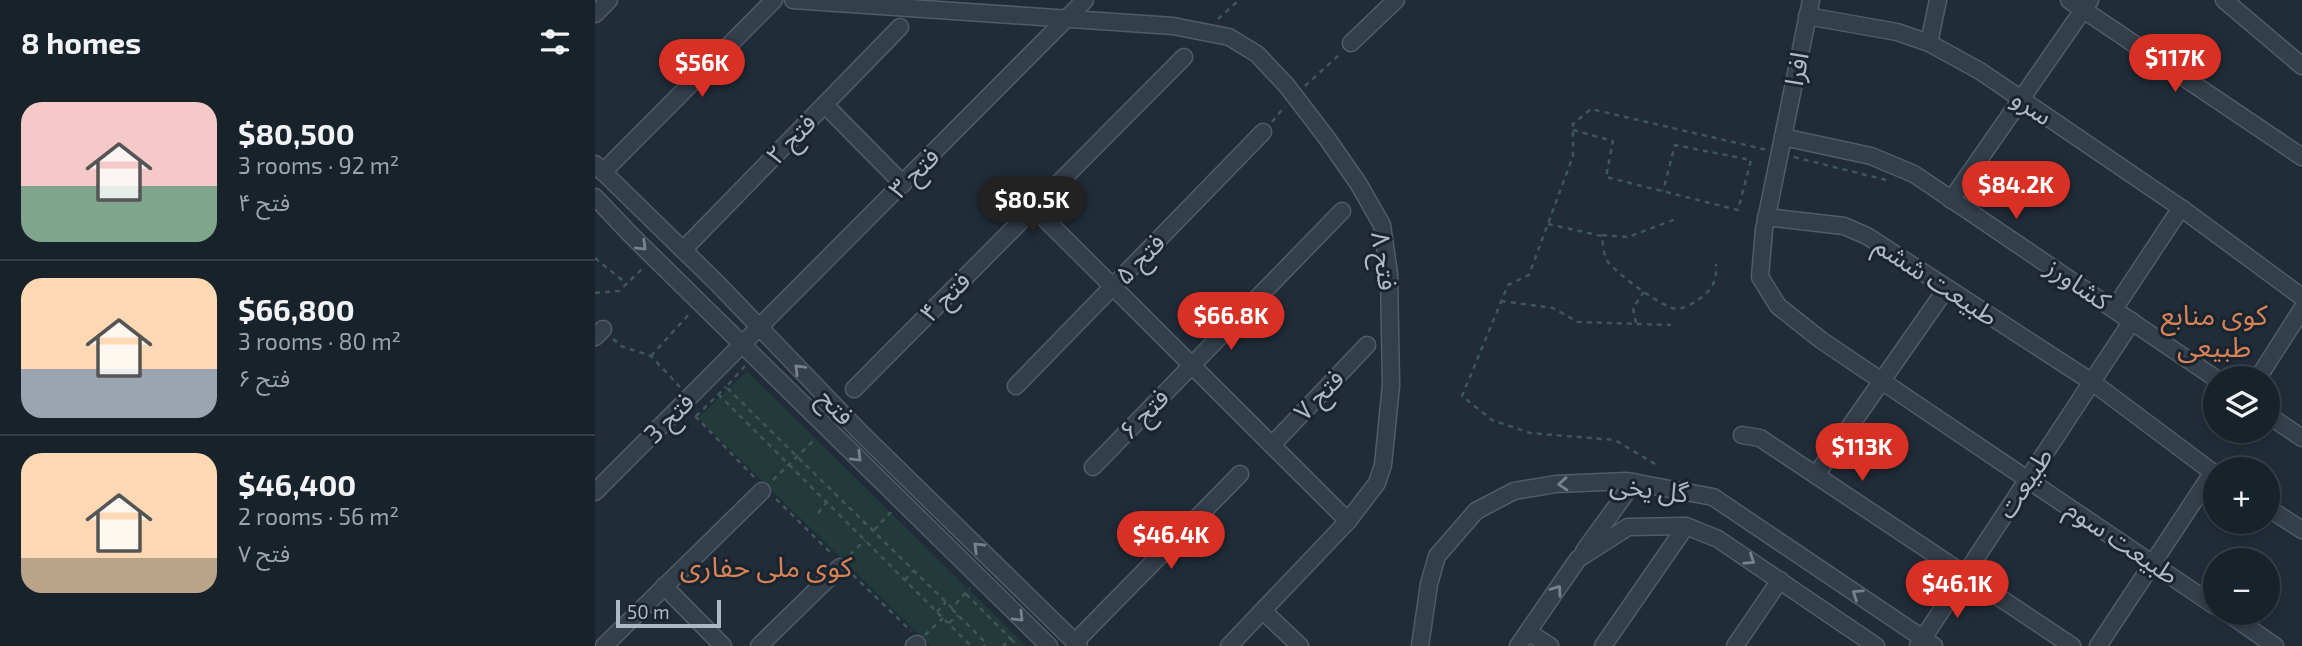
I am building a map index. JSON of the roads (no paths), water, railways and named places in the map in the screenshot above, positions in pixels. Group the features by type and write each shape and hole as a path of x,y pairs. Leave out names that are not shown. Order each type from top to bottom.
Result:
{"street":[{"path":"595,14 609,0"},
{"path":"599,168 774,0"},
{"name":"فتح ۸","path":"793,0 1173,26 1229,37 1257,54 1287,86 1327,137 1382,225 1389,274 1391,385 1383,466 1377,483 1348,521 1229,646"},
{"name":"فتح ۳","path":"742,344 1085,0"},
{"path":"1351,43 1396,0"},
{"path":"1929,43 1938,0"},
{"path":"2069,0 2087,5 2302,157"},
{"path":"2224,0 2302,66"},
{"path":"1951,200 2087,5"},
{"name":"سرو","path":"1809,8 1929,43 1980,71 2181,208 2302,297"},
{"name":"افرا","path":"1809,8 1766,217 1760,276 1778,306 1821,340 1882,381"},
{"name":"فتح ۲","path":"683,250 900,27"},
{"name":"فتح ۴","path":"854,389 1184,57"},
{"path":"825,105 903,184"},
{"name":"فتح ۵","path":"1016,386 1263,132"},
{"name":"کشاورز","path":"1781,145 1871,156 1914,174 2203,371"},
{"name":"فتح","path":"599,168 862,434 1077,644"},
{"name":"فتح","path":"595,197 1049,646"},
{"path":"1034,208 1348,521"},
{"path":"2114,309 2181,208"},
{"name":"فتح ۶","path":"1093,467 1342,211"},
{"name":"طبیعت ششم","path":"1766,217 1844,226 1867,236 2092,382 2203,465"},
{"path":"1816,475 1946,289"},
{"path":"2266,366 2302,309"},
{"name":"طبیعت","path":"1925,644 1966,574 2132,321"},
{"name":"فتح 3","path":"595,492 742,344"},
{"name":"فتح ۷","path":"1272,445 1367,345"},
{"name":"طبیعت سوم","path":"1882,381 2203,598"},
{"path":"2280,423 2302,438"},
{"path":"1742,435 1760,438 2072,646"},
{"path":"1077,644 1240,474"},
{"path":"1578,559 1634,482"},
{"name":"گل یخی","path":"1420,646 1429,583 1437,556 1476,511 1514,491 1545,485 1634,482 1713,498 1925,644"},
{"path":"604,646 764,490"},
{"path":"2098,646 2203,490"},
{"path":"2280,516 2302,530"},
{"path":"1603,646 1686,526"},
{"name":"گل یخی","path":"1523,639 1578,559 1628,527 1686,526 1719,539 1870,644"},
{"path":"759,646 841,566"},
{"path":"1735,646 1780,580"},
{"path":"664,586 723,646"},
{"path":"1263,611 1300,646"},
{"path":"2244,625 2275,646"},
{"path":"1523,639 1550,646"}],"district":[{"name":"کوی منابع طبیعی","path":"2214,331"},
{"name":"کوی ملی حفاری","path":"766,567"}]}
